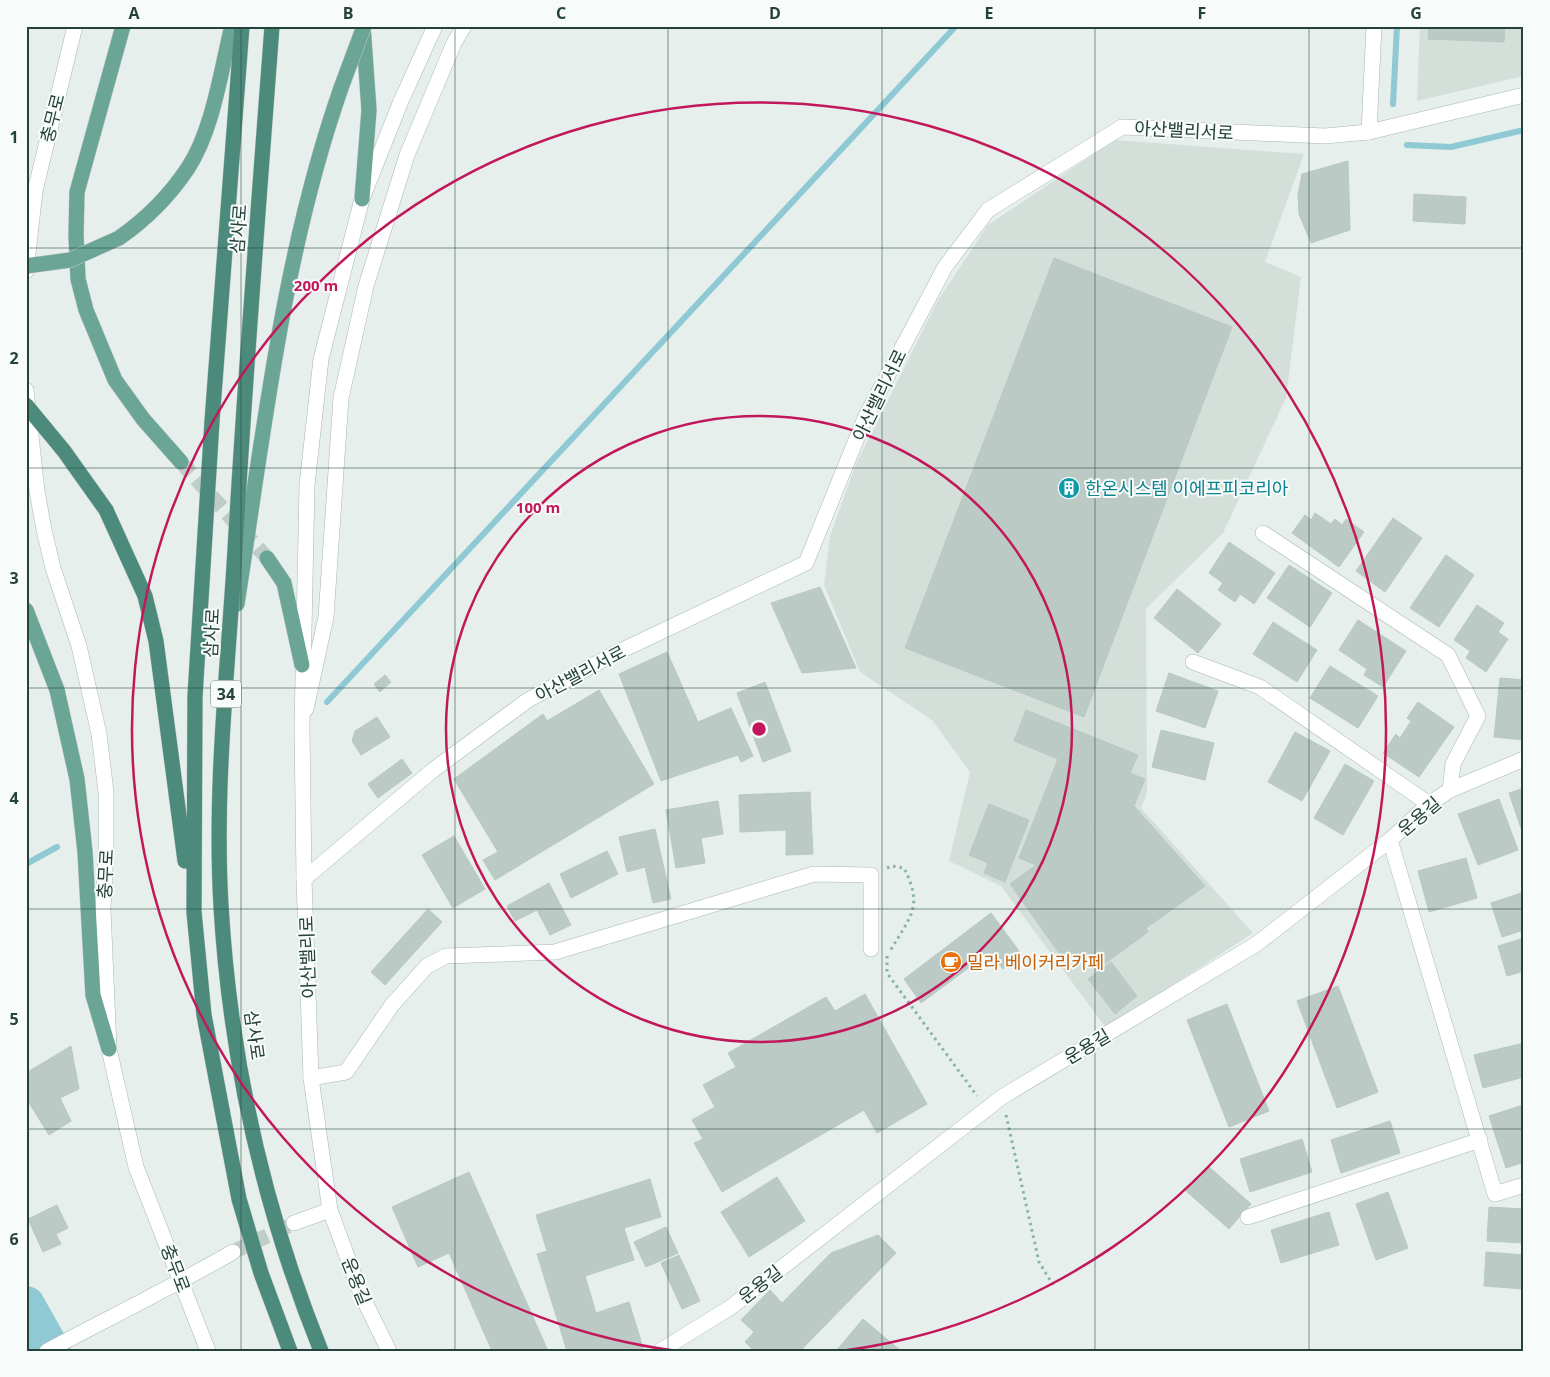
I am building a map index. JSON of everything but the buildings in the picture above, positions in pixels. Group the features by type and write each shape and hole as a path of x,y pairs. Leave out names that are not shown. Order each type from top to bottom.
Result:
{"highway":[{"name":"삼사로","path":"242,26 213,411 195,696 194,912 204,1015 238,1199 261,1273 290,1351"},
{"name":"삼사로","path":"272,26 242,423 222,739 220,821 221,906 229,990 246,1102 287,1259 321,1351"},
{"path":"26,405 64,451 106,510 145,596 156,641 204,1015"}],"main road":[{"path":"123,26 78,192 76,235 78,279 86,310 115,380 142,419 181,462"},
{"path":"26,266 70,260 119,238 149,214 188,167 207,125 232,26"},
{"path":"228,662 291,272 314,172 341,88 364,26"},
{"path":"362,199 369,110 364,26"},
{"path":"267,558 284,583 302,666"},
{"path":"26,610 57,690 75,770 85,852 93,995 109,1049"}],"street":[{"name":"충무로","path":"26,271 35,191 75,26"},
{"name":"아산밸리로","path":"330,1210 311,1078 304,879 302,666 307,485 320,359 362,199 401,100 435,26"},
{"path":"302,727 326,617 342,398 366,286 407,155 454,43 464,26"},
{"path":"1369,132 1374,26"},
{"name":"아산밸리서로","path":"304,879 433,770 528,700 614,654 806,563 869,409 945,267 988,210 1122,126 1325,136 1369,132 1524,95"},
{"name":"충무로","path":"26,390 37,491 44,530 53,568 79,646 99,734 106,792 103,909 109,1049 136,1166 208,1351"},
{"path":"1263,533 1448,654 1478,716 1453,764 1450,790"},
{"path":"1192,662 1260,687 1429,804"},
{"name":"운용길","path":"660,1351 731,1307 1002,1097 1258,943 1390,840 1429,804 1450,790 1524,759"},
{"path":"1390,840 1495,1194 1524,1185"},
{"path":"311,1078 346,1072 392,1005 427,966 446,956 555,952 814,874 871,875 871,949"},
{"path":"1248,1217 1480,1140"},
{"path":"294,1224 330,1210"},
{"name":"운용길","path":"330,1210 361,1294 389,1351"},
{"path":"47,1351 182,1282 233,1252"}],"path":[{"path":"871,875 892,866 904,868 912,884 914,910 888,954 887,973 986,1108"},
{"path":"1002,1097 1039,1262 1053,1285"}],"shaded area":[{"path":"1420,26 1524,26 1524,76 1417,101"},
{"path":"1115,140 1304,154 1265,262 1301,277 1286,398 1223,533 1146,609 1147,793 1141,808 1253,933 1106,1028 1001,886 949,861 970,772 932,720 860,672 824,585 830,536 856,464 938,300 988,225"}],"waterway":[{"path":"327,702 956,26"},
{"path":"1393,104 1397,26"},
{"path":"1407,145 1451,147 1524,130"},
{"path":"26,864 57,847"},
{"path":"26,1305 52,1351"}],"tunnel":[{"path":"181,462 267,558"},
{"path":"233,1252 294,1223"}],"place":[{"name":"한온시스템 이에프피코리아","path":"1069,488"},
{"name":"밀라 베이커리카페","path":"951,962"}]}
